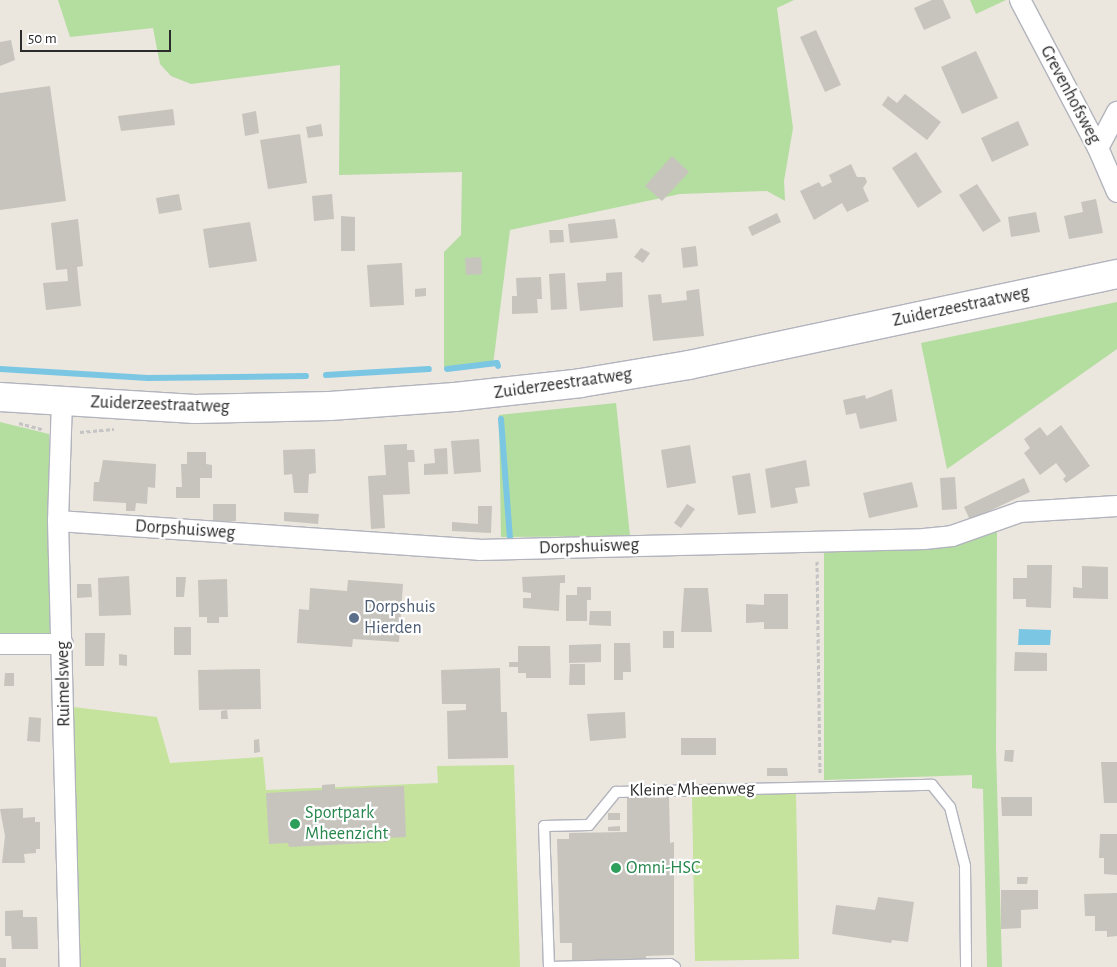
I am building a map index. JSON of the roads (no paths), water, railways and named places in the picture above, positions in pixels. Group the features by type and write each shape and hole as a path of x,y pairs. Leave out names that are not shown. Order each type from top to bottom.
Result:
{"main road":[{"name":"Zuiderzeestraatweg","path":"0,397 195,408 330,406 455,397 582,384 689,365 1117,274"}],"street":[{"name":"Grevenhofsweg","path":"1020,0 1098,148 1117,192"},
{"path":"1098,148 1117,112"},
{"name":"Ruimelsweg","path":"62,401 58,521 63,644 70,967"},
{"name":"Dorpshuisweg","path":"58,521 479,550 817,543 952,536 1020,512 1117,506"},
{"path":"0,644 63,644"}],"lane":[{"name":"Kleine Mheenweg","path":"675,967 670,964 550,967 544,826 589,825 616,792 932,785 950,807 965,866 966,967"}],"water":[{"path":"1019,629 1051,630 1050,645 1018,645"}],"waterway":[{"path":"447,369 497,363 498,366"},
{"path":"0,369 148,378 306,376"},
{"path":"326,375 429,369"},
{"path":"501,419 510,540"}],"place":[{"name":"Dorpshuis Hierden","path":"354,618"},
{"name":"Sportpark Mheenzicht","path":"295,824"},
{"name":"Omni-HSC","path":"616,868"}]}
